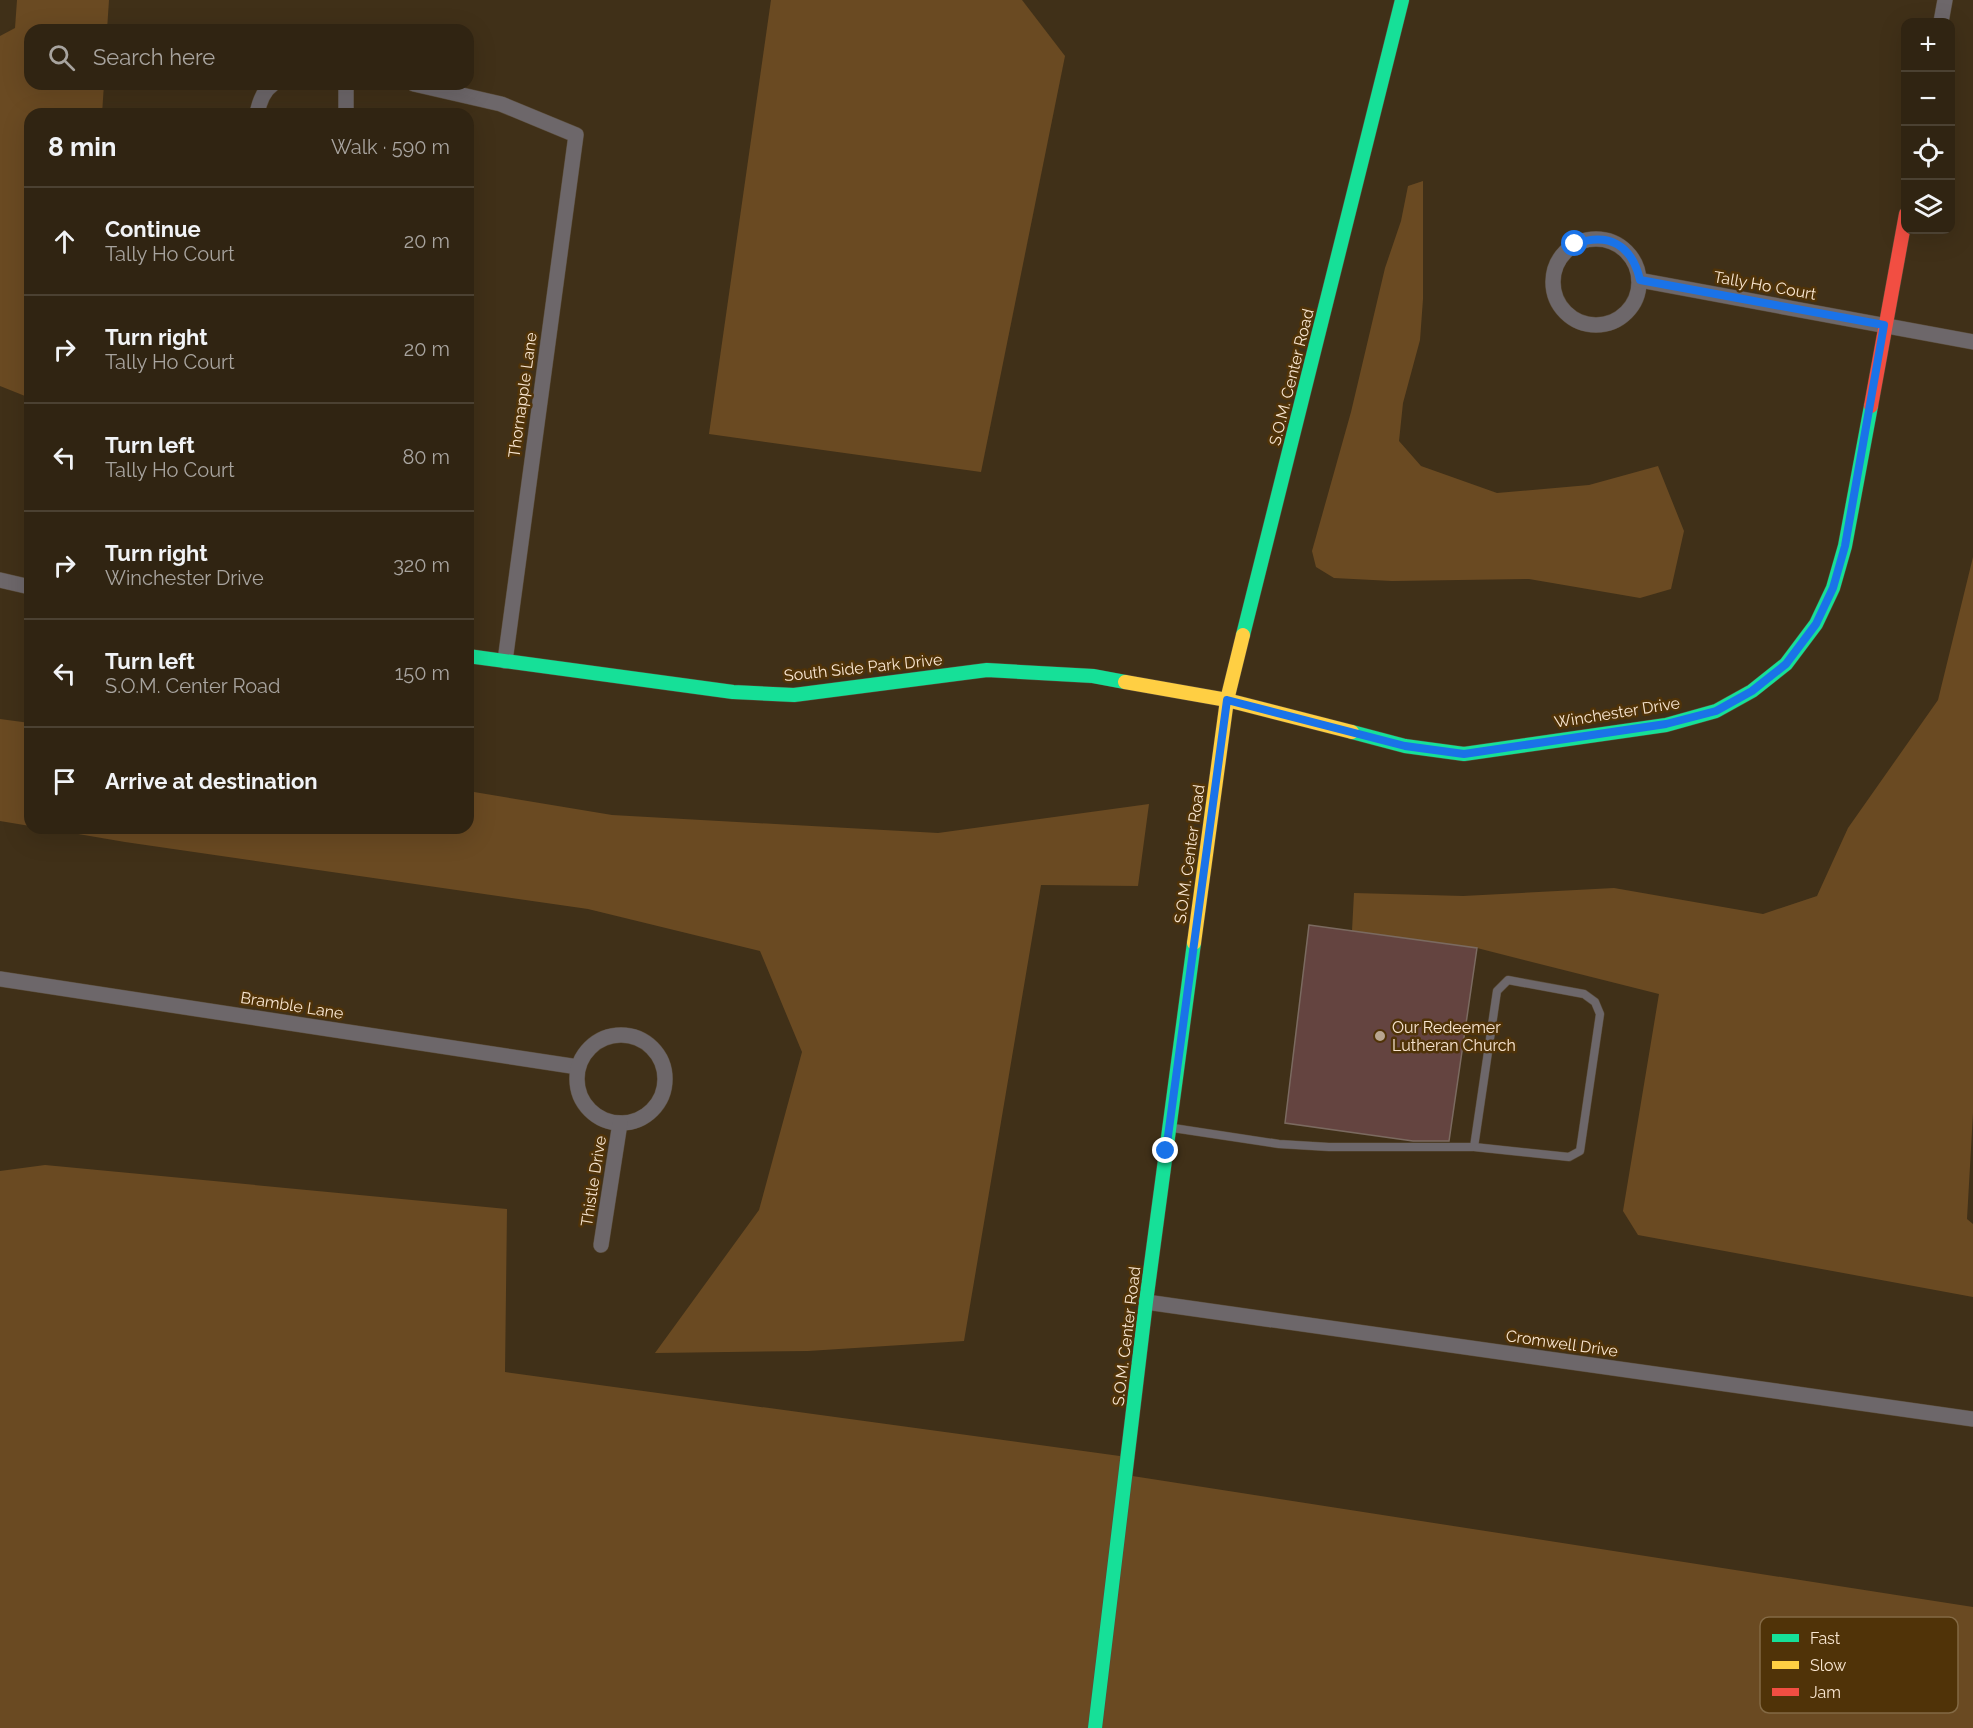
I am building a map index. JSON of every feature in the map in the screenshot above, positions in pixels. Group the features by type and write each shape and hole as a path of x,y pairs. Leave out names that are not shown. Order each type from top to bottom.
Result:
{"street":[{"name":"S.O.M. Center Road","path":"1095,1728 1146,1302 1227,700 1402,0"},
{"path":"1942,18 1945,0"},
{"path":"259,108 267,90"},
{"path":"346,90 346,108"},
{"name":"Thornapple Lane","path":"440,90 501,104 576,135 504,661"},
{"name":"Winchester Drive","path":"1227,700 1405,746 1464,754 1666,724 1716,711 1743,696 1786,664 1816,624 1833,588 1845,546 1901,234"},
{"path":"1588,239 1603,239 1617,244 1629,254 1640,280 1635,300 1623,316 1611,323 1597,325 1571,318 1561,308 1555,295 1553,280 1556,266 1563,253 1588,239"},
{"name":"Tally Ho Court","path":"1640,280 1973,342"},
{"path":"0,580 24,586"},
{"name":"South Side Park Drive","path":"474,657 733,692 794,695 987,670 1093,676 1227,700"},
{"name":"Bramble Lane","path":"0,979 578,1067"},
{"path":"624,1036 639,1039 651,1048 660,1060 665,1074 664,1089 658,1103 648,1114 634,1121 620,1123 601,1118 585,1105 579,1093 577,1080 578,1067 585,1053 596,1043 609,1037 624,1036"},
{"name":"Thistle Drive","path":"601,1245 620,1123"},
{"name":"Cromwell Drive","path":"1146,1302 1973,1419"}],"lane":[{"path":"1169,1128 1289,1145 1329,1148 1474,1147 1569,1157 1580,1151 1600,1014 1595,1002 1584,994 1508,980 1497,991 1474,1147"}],"shaded area":[{"path":"17,0 109,0 107,24 24,24 24,90 104,90 102,108 24,108 24,396 0,386 0,36 15,28"},
{"path":"771,0 1022,0 1065,56 981,472 709,434"},
{"path":"1423,181 1423,299 1420,340 1403,403 1399,441 1421,466 1497,493 1589,485 1658,466 1684,531 1671,589 1640,598 1529,579 1392,581 1334,578 1316,567 1312,551 1351,412 1385,268 1401,221 1408,186"},
{"path":"1973,557 1973,1113 1967,1219 1973,1224 1973,1297 1638,1235 1623,1211 1659,994 1477,948 1352,931 1354,893 1463,896 1614,888 1763,914 1817,896 1848,828 1938,700"},
{"path":"0,719 24,722 24,825 0,821"},
{"path":"474,792 612,815 938,833 1149,804 1138,886 1041,885 964,1341 808,1351 655,1353 759,1210 802,1052 760,951 588,909 78,834 474,834"},
{"path":"45,1165 507,1209 505,1372 1127,1457 1126,1475 1973,1607 1973,1728 0,1728 0,1171"}],"building":[{"name":"Our Redeemer Lutheran Church","path":"1309,925 1477,948 1449,1141 1413,1141 1285,1123"}],"traffic: fast":[{"path":"1243,635 1402,0"},
{"path":"1352,732 1405,746 1464,754 1666,725 1716,711 1752,691 1786,664 1816,624 1833,588 1845,546 1871,406"},
{"path":"474,657 733,692 794,695 987,670 1093,676 1125,682"},
{"path":"1095,1728 1146,1302 1194,943"}],"traffic: slow":[{"path":"1194,943 1227,700 1243,635"},
{"path":"1125,682 1227,700 1352,732"}],"traffic: jam":[{"path":"1871,406 1902,234"}],"place":[{"name":"Our Redeemer Lutheran Church","path":"1380,1036"}],"route":[{"path":"1166,1151 1227,700 1405,746 1464,754 1666,724 1716,711 1752,691 1786,664 1816,624 1833,588 1845,546 1884,325 1640,280 1629,254 1617,244 1603,239 1588,239 1575,244"}]}
